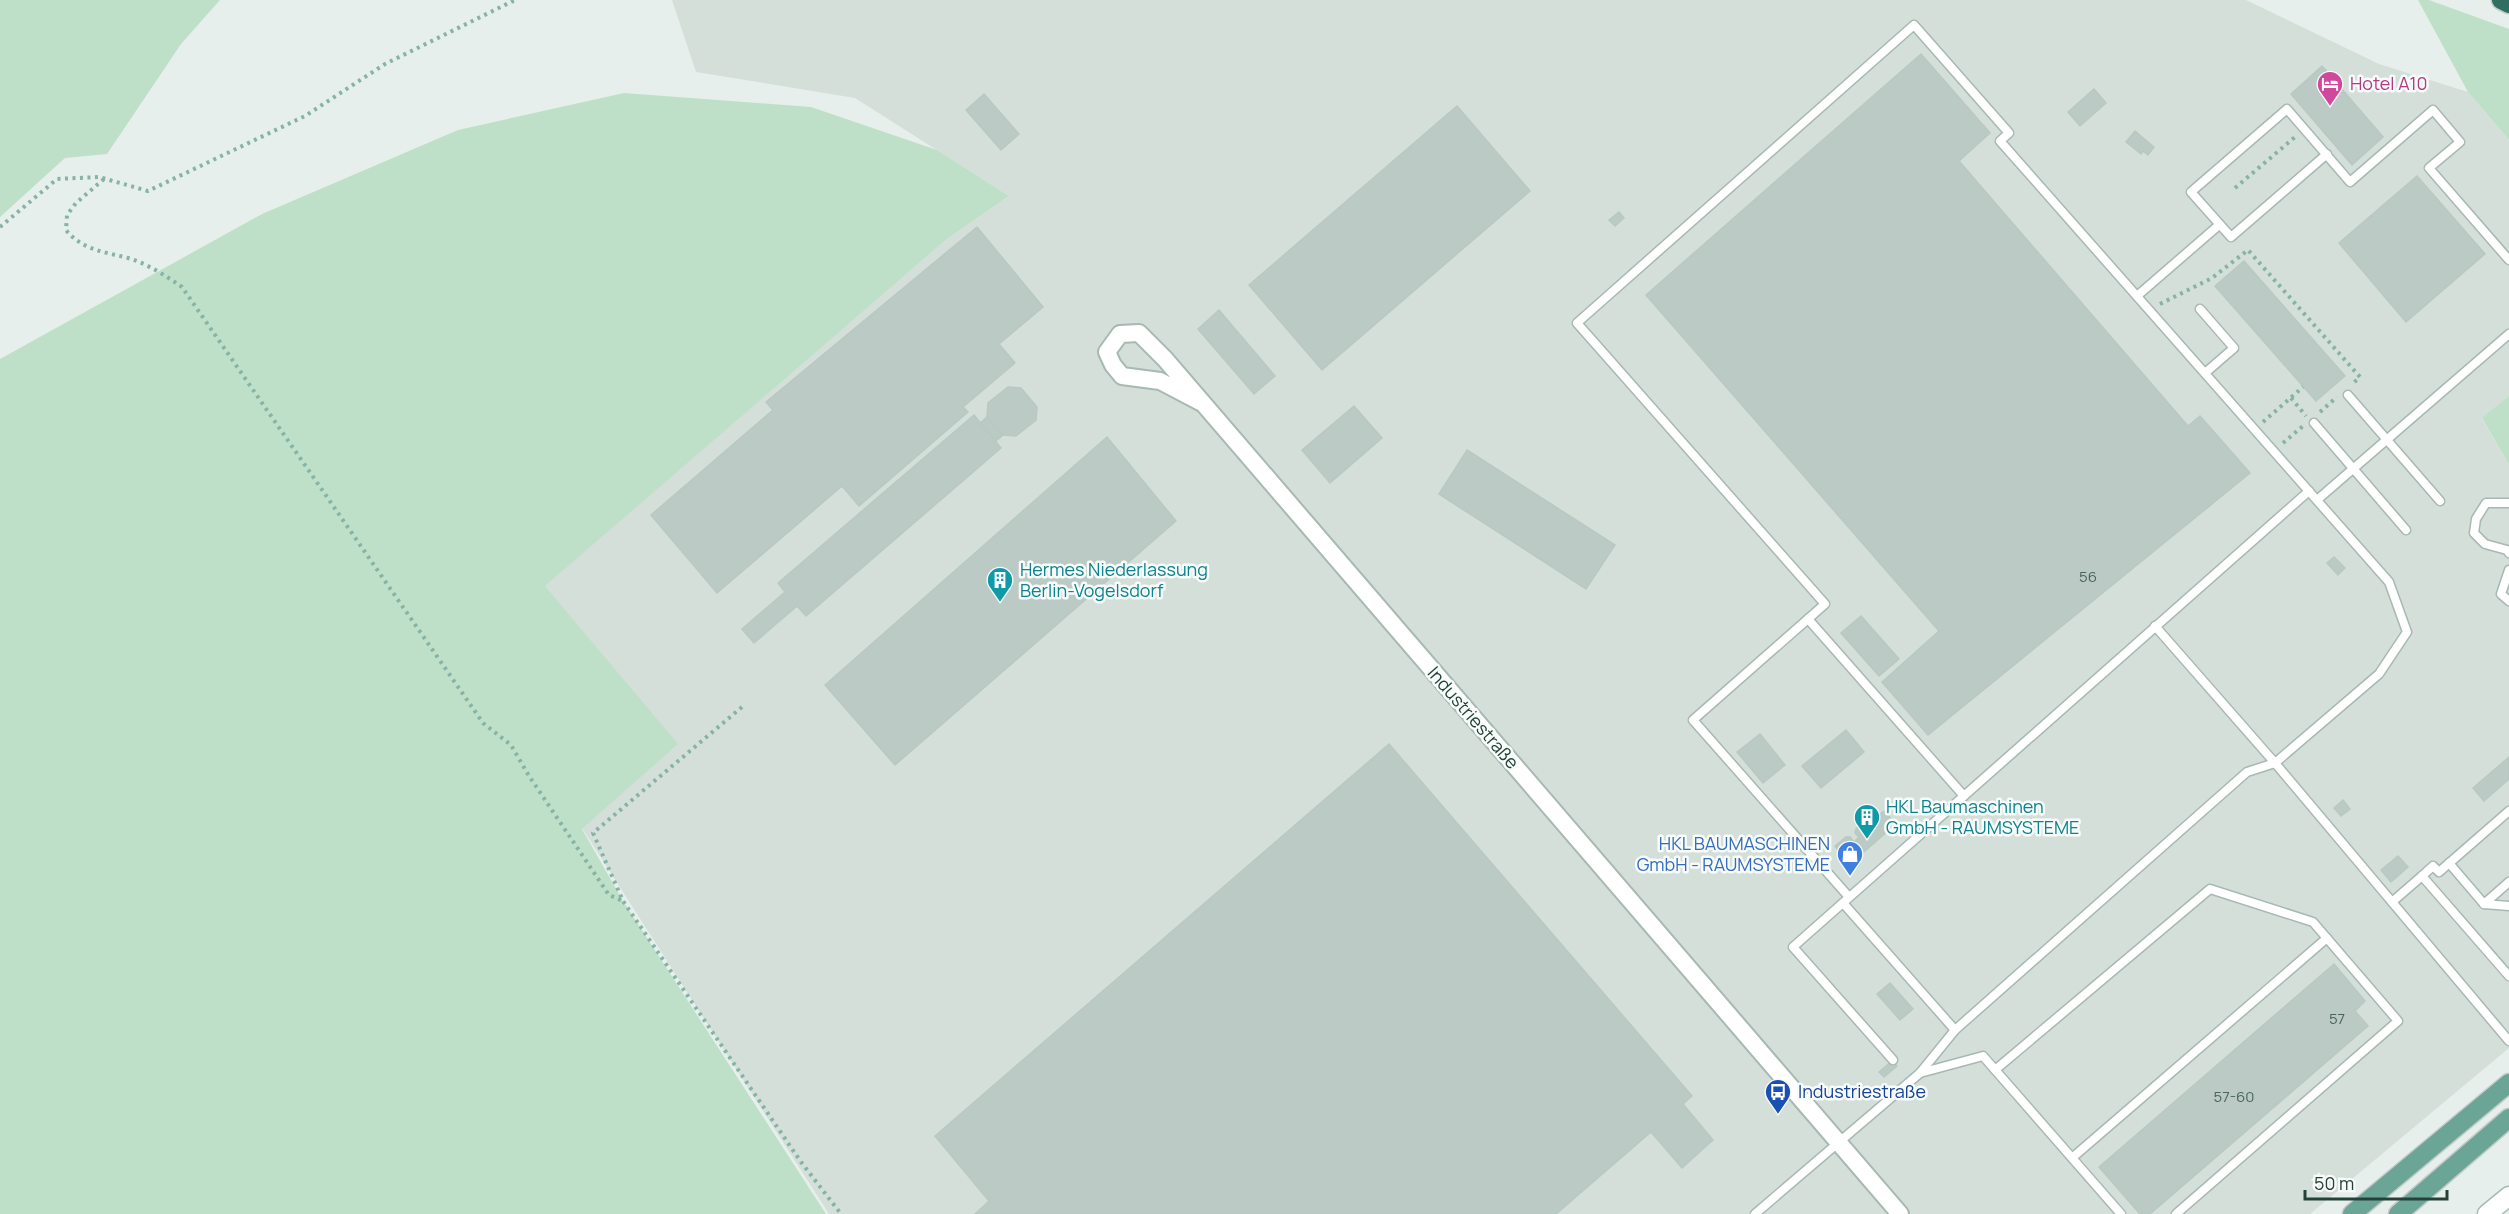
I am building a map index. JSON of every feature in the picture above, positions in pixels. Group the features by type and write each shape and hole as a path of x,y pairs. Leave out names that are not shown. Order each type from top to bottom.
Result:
{"highway":[{"path":"2501,0 2509,4"}],"main road":[{"path":"2352,1214 2509,1083"},
{"path":"2398,1214 2509,1118"}],"street":[{"name":"Industriestraße","path":"1200,402 1160,381 1122,376 1113,365 1107,352 1120,334 1139,333 1165,359 1900,1214"},
{"path":"2487,1214 2509,1196"}],"lane":[{"path":"1755,1214 1920,1073 1954,1030 2247,772 2275,763 2379,674 2407,632 2389,582 2000,141 2009,133 1914,25 1577,322 1825,604 1694,720 1954,1030"},
{"path":"2326,154 2231,237 2191,192 2287,109 2304,128 2350,182 2433,110 2460,141 2429,168 2509,260"},
{"path":"2137,296 2220,225"},
{"path":"2200,309 2234,348 2205,373"},
{"path":"2317,500 2509,334"},
{"path":"2348,395 2440,501"},
{"path":"2312,422 2406,531"},
{"path":"1893,1060 1793,947 2309,491"},
{"path":"2509,503 2486,503 2476,519 2474,533 2485,544 2507,550 2509,553"},
{"path":"2509,570 2501,594 2509,601"},
{"path":"1808,619 1964,796"},
{"path":"2155,626 2275,763 2509,1041"},
{"path":"2392,902 2433,866 2439,872 2509,811"},
{"path":"2449,863 2484,904 2509,906"},
{"path":"2422,876 2509,976"},
{"path":"2484,904 2509,882"},
{"path":"1995,1070 2210,889 2313,922 2398,1021 2176,1214"},
{"path":"2072,1158 2327,938"},
{"path":"1920,1073 1983,1056 2121,1214"}],"path":[{"path":"0,227 57,180 104,179 148,191 305,116 385,64 515,0"},
{"path":"2235,188 2304,128"},
{"path":"104,179 76,203 67,215 66,230 83,245 129,259 159,272 182,287 483,723 512,745 529,776 609,895 623,901"},
{"path":"2149,309 2179,297 2212,278 2248,250 2360,377 2312,422 2274,452"},
{"path":"2254,429 2303,387"},
{"path":"2290,398 2312,422"},
{"path":"742,708 593,833 623,901 801,1162 842,1214"}],"shaded area":[{"path":"672,0 2246,0 2379,64 2468,92 2509,140 2509,396 2482,419 2509,465 2509,1048 2310,1214 829,1214 582,828 544,586 947,239 1009,196 855,98 696,72"}],"green space":[{"path":"0,0 220,0 181,44 107,154 65,158 0,217"},
{"path":"2418,0 2429,0 2509,29 2509,140 2468,92"},
{"path":"624,93 811,107 937,150 1009,196 947,239 545,586 678,744 582,829 623,901 826,1214 0,1214 0,359 262,214 458,130"},
{"path":"2509,396 2509,465 2482,418"}],"building":[{"path":"1921,54 1990,133 1959,161 2188,426 2200,416 2250,473 1928,735 1882,682 1939,631 1646,295"},
{"name":"Hotel A10","path":"2322,66 2383,137 2352,165 2291,94"},
{"path":"2094,89 2106,103 2080,126 2068,112"},
{"path":"984,94 1019,134 1001,150 966,110"},
{"path":"1457,106 1530,191 1322,370 1249,285"},
{"path":"2135,131 2154,147 2148,155 2143,151 2141,154 2126,142"},
{"path":"2417,176 2485,254 2406,322 2339,243"},
{"path":"1619,212 1624,218 1615,226 1609,220"},
{"path":"977,227 1043,307 999,344 1015,363 963,407 968,412 859,506 842,486 717,593 651,515 773,410 766,402"},
{"path":"2244,261 2345,376 2316,401 2215,286"},
{"path":"1219,310 1275,376 1254,394 1198,329"},
{"path":"1008,387 1021,388 1037,407 1036,420 1016,436 1003,435 987,417 988,403"},
{"path":"1354,406 1382,438 1330,483 1302,450"},
{"path":"974,415 1001,448 806,616 797,606 754,643 742,629 785,592 778,583"},
{"path":"987,417 1003,435 996,441 980,423"},
{"name":"Hermes Niederlassung Berlin-Vogelsdorf","path":"1107,437 1176,521 895,765 825,685"},
{"path":"1467,450 1615,545 1586,589 1439,494"},
{"path":"2334,557 2345,568 2338,575 2327,563"},
{"path":"1861,616 1899,659 1879,676 1841,633"},
{"path":"1846,730 1864,752 1821,788 1802,766"},
{"path":"1760,734 1785,765 1763,783 1737,752"},
{"path":"1389,744 1692,1096 1683,1104 1713,1140 1682,1168 1651,1132 1556,1214 975,1214 989,1201 935,1136"},
{"path":"2509,757 2509,779 2484,801 2473,788"},
{"path":"2343,800 2350,809 2341,816 2334,808"},
{"name":"HKL Baumaschinen GmbH - RAUMSYSTEME","path":"1884,811 1896,824 1850,864 1835,846 1846,837 1850,837 1854,842 1859,837 1855,833 1856,829 1864,822 1867,826"},
{"path":"2398,856 2408,867 2391,882 2381,870"},
{"path":"2334,964 2365,1001 2355,1011 2368,1026 2150,1214 2140,1214 2099,1167"},
{"path":"1890,983 1913,1009 1900,1020 1877,994"},
{"path":"1892,1061 1897,1066 1884,1077 1879,1072"}],"place":[{"name":"Hotel A10","path":"2330,107"},
{"name":"Hermes Niederlassung Berlin-Vogelsdorf","path":"1000,603"},
{"name":"HKL Baumaschinen GmbH - RAUMSYSTEME","path":"1867,840"},
{"name":"HKL BAUMASCHINEN GmbH - RAUMSYSTEME","path":"1850,877"},
{"name":"Industriestraße","path":"1778,1115"}]}
